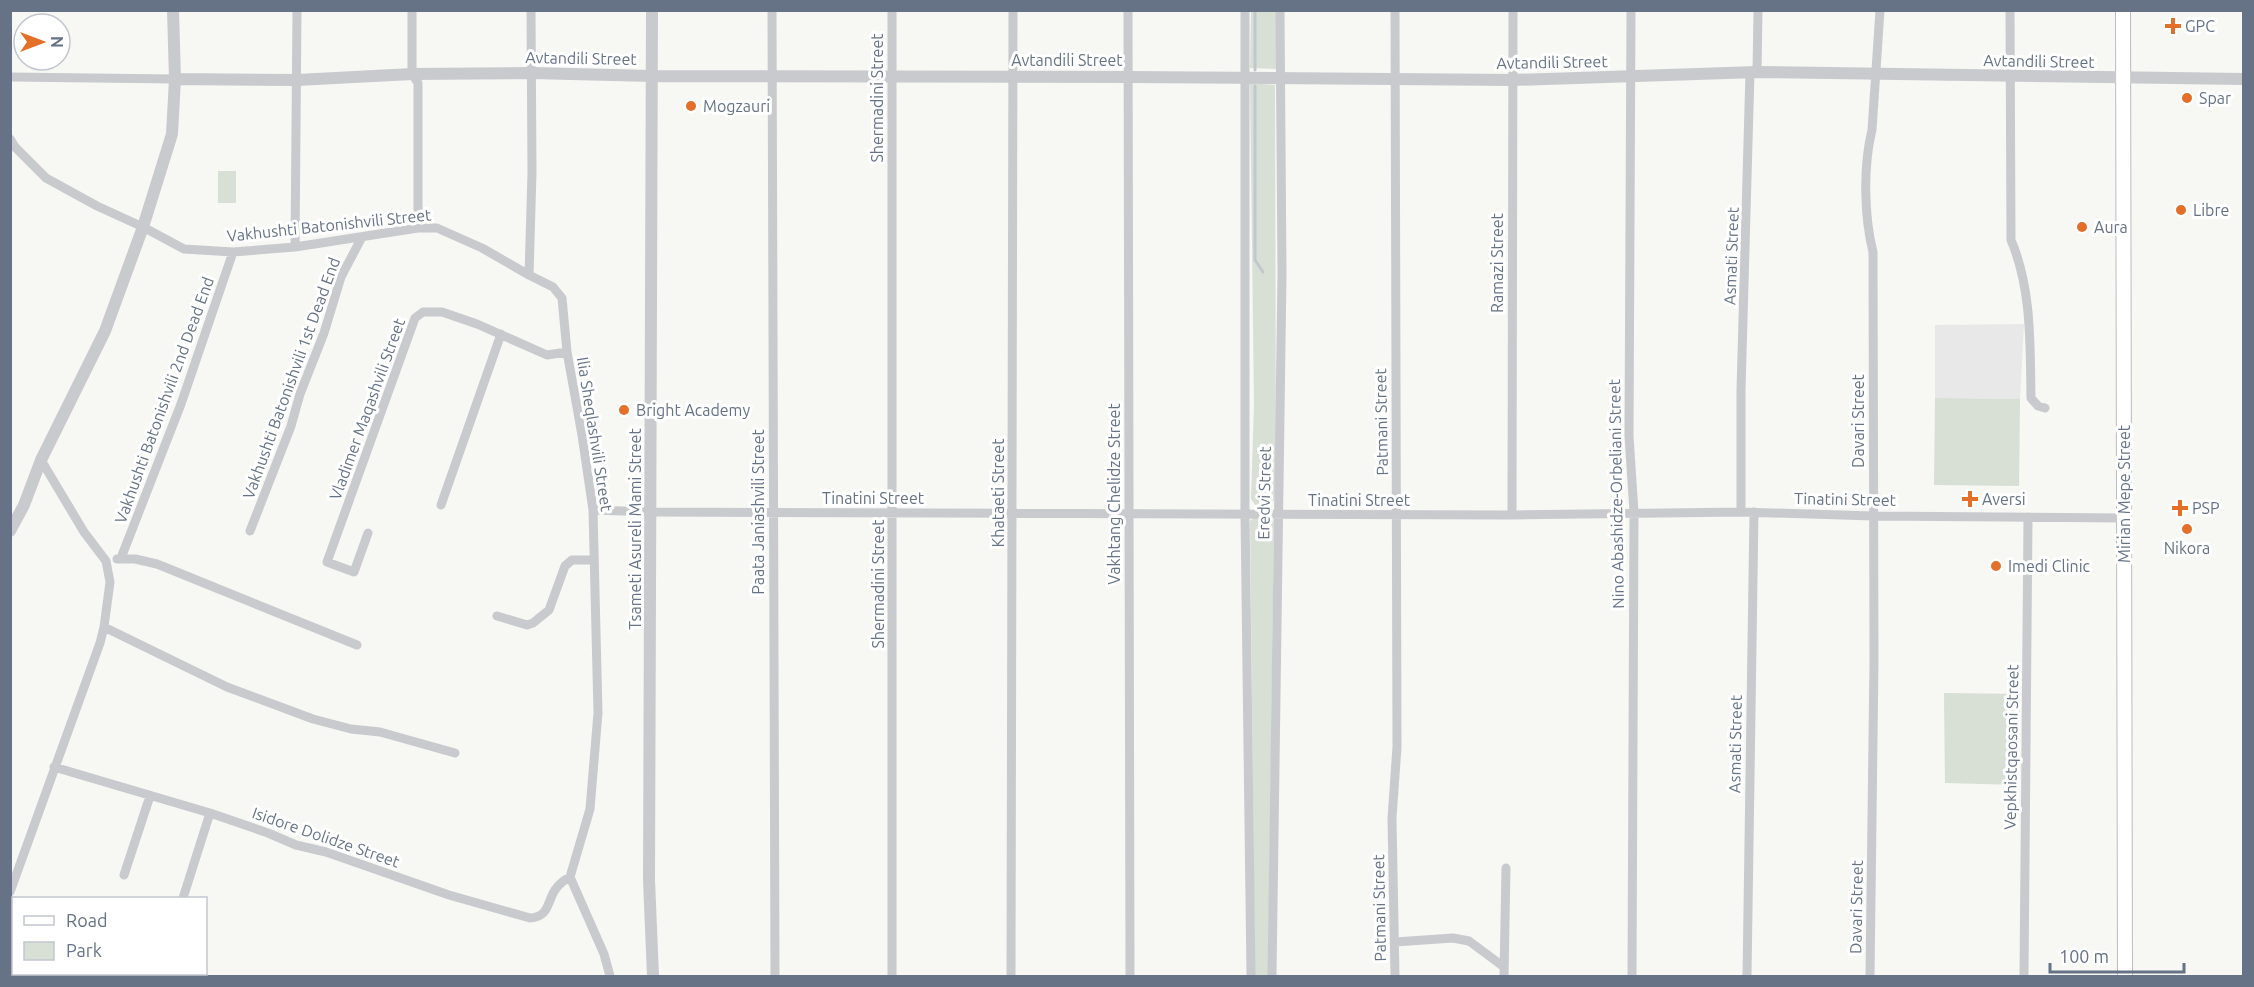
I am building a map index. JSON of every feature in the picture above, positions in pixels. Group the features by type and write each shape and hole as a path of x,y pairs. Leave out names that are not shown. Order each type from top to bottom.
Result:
{"main road":[{"name":"Mirian Mepe Street","path":"2123,10 2125,976"}],"street":[{"path":"10,531 24,505 41,460 105,331 143,227 172,134 175,79 173,10"},
{"path":"295,247 297,10"},
{"path":"412,10 412,74 418,83 418,228"},
{"path":"529,275 532,173 531,10"},
{"name":"Tsameti Asureli Mami Street","path":"652,10 650,880 653,976"},
{"name":"Paata Janiashvili Street","path":"772,10 775,976"},
{"name":"Shermadini Street","path":"892,10 892,976"},
{"name":"Khataeti Street","path":"1011,976 1013,10"},
{"name":"Vakhtang Chelidze Street","path":"1128,10 1130,976"},
{"name":"Eredvi Street","path":"1245,10 1245,514 1251,976"},
{"name":"Eredvi Street","path":"1272,976 1282,274 1280,10"},
{"name":"Patmani Street","path":"1395,10 1397,747 1392,818 1395,976"},
{"name":"Ramazi Street","path":"1512,515 1513,10"},
{"name":"Nino Abashidze-Orbeliani Street","path":"1631,10 1629,436 1634,512 1632,976"},
{"name":"Asmati Street","path":"1742,512 1741,390 1758,10"},
{"name":"Davari Street","path":"1870,976 1874,661 1873,252 1868,232 1867,199 1868,146 1872,130 1880,10"},
{"path":"2010,10 2011,240 2029,318 2031,398 2038,406 2045,408"},
{"name":"Avtandili Street","path":"10,77 297,80 412,74 531,74 1513,80 1754,72 2244,79"},
{"name":"Vakhushti Batonishvili Street","path":"10,139 46,178 97,207 143,227 184,249 233,252 295,247 418,228 437,228 482,248 529,275"},
{"name":"Vakhushti Batonishvili 1st Dead End","path":"250,531 291,426 341,277 362,237"},
{"name":"Vakhushti Batonishvili 2nd Dead End","path":"121,558 181,404 233,252"},
{"name":"Ilia Sheqlashvili Street","path":"529,275 554,287 561,298 567,352 593,510 598,713 596,751 590,809 570,877"},
{"name":"Vladimer Maqashvili Street","path":"368,533 354,572 327,562 415,318 423,312 442,312 501,334 547,355 567,352"},
{"path":"441,505 501,334"},
{"path":"10,892 104,627 110,582 106,561 84,532 41,460"},
{"name":"Tinatini Street","path":"593,510 774,513 1397,515 1754,512 1873,516 2124,518"},
{"name":"Asmati Street","path":"1747,976 1754,512"},
{"name":"Vepkhistqaosani Street","path":"2024,976 2028,517"},
{"path":"106,561 121,558 157,564 357,645"},
{"path":"497,616 527,625 533,623 549,610 558,591 565,567 572,560 593,560"},
{"path":"104,627 227,687 313,719 351,729 381,732 455,753"},
{"name":"Isidore Dolidze Street","path":"54,767 210,813 296,845 326,852 449,895 530,918 538,917 544,912 555,889 570,877"},
{"path":"124,875 150,796"},
{"path":"183,897 210,813"},
{"path":"1504,972 1506,868"},
{"path":"570,877 604,954 610,976"},
{"path":"1395,942 1453,938 1469,941 1504,972"}],"shaded area":[{"path":"2024,324 2020,399 1935,398 1935,325"}],"green space":[{"path":"1251,11 1276,11 1276,69 1250,68"},
{"path":"1250,83 1275,85 1276,486 1273,504 1256,506 1251,499 1254,405"},
{"path":"218,171 236,171 236,203 218,203"},
{"path":"1935,398 2020,399 2019,486 1934,485"},
{"path":"1253,518 1273,518 1274,521 1268,976 1255,976 1250,521"},
{"path":"1944,693 2020,694 2019,785 1945,783"}],"waterway":[{"path":"1255,10 1255,70"},
{"path":"1255,86 1255,260 1263,272"}],"place":[{"name":"GPC","path":"2173,26"},
{"name":"Spar","path":"2187,98"},
{"name":"Mogzauri","path":"691,106"},
{"name":"Libre","path":"2181,210"},
{"name":"Aura","path":"2082,227"},
{"name":"Bright Academy","path":"624,410"},
{"name":"Aversi","path":"1970,499"},
{"name":"PSP","path":"2180,508"},
{"name":"Nikora","path":"2187,529"},
{"name":"Imedi Clinic","path":"1996,566"}]}
